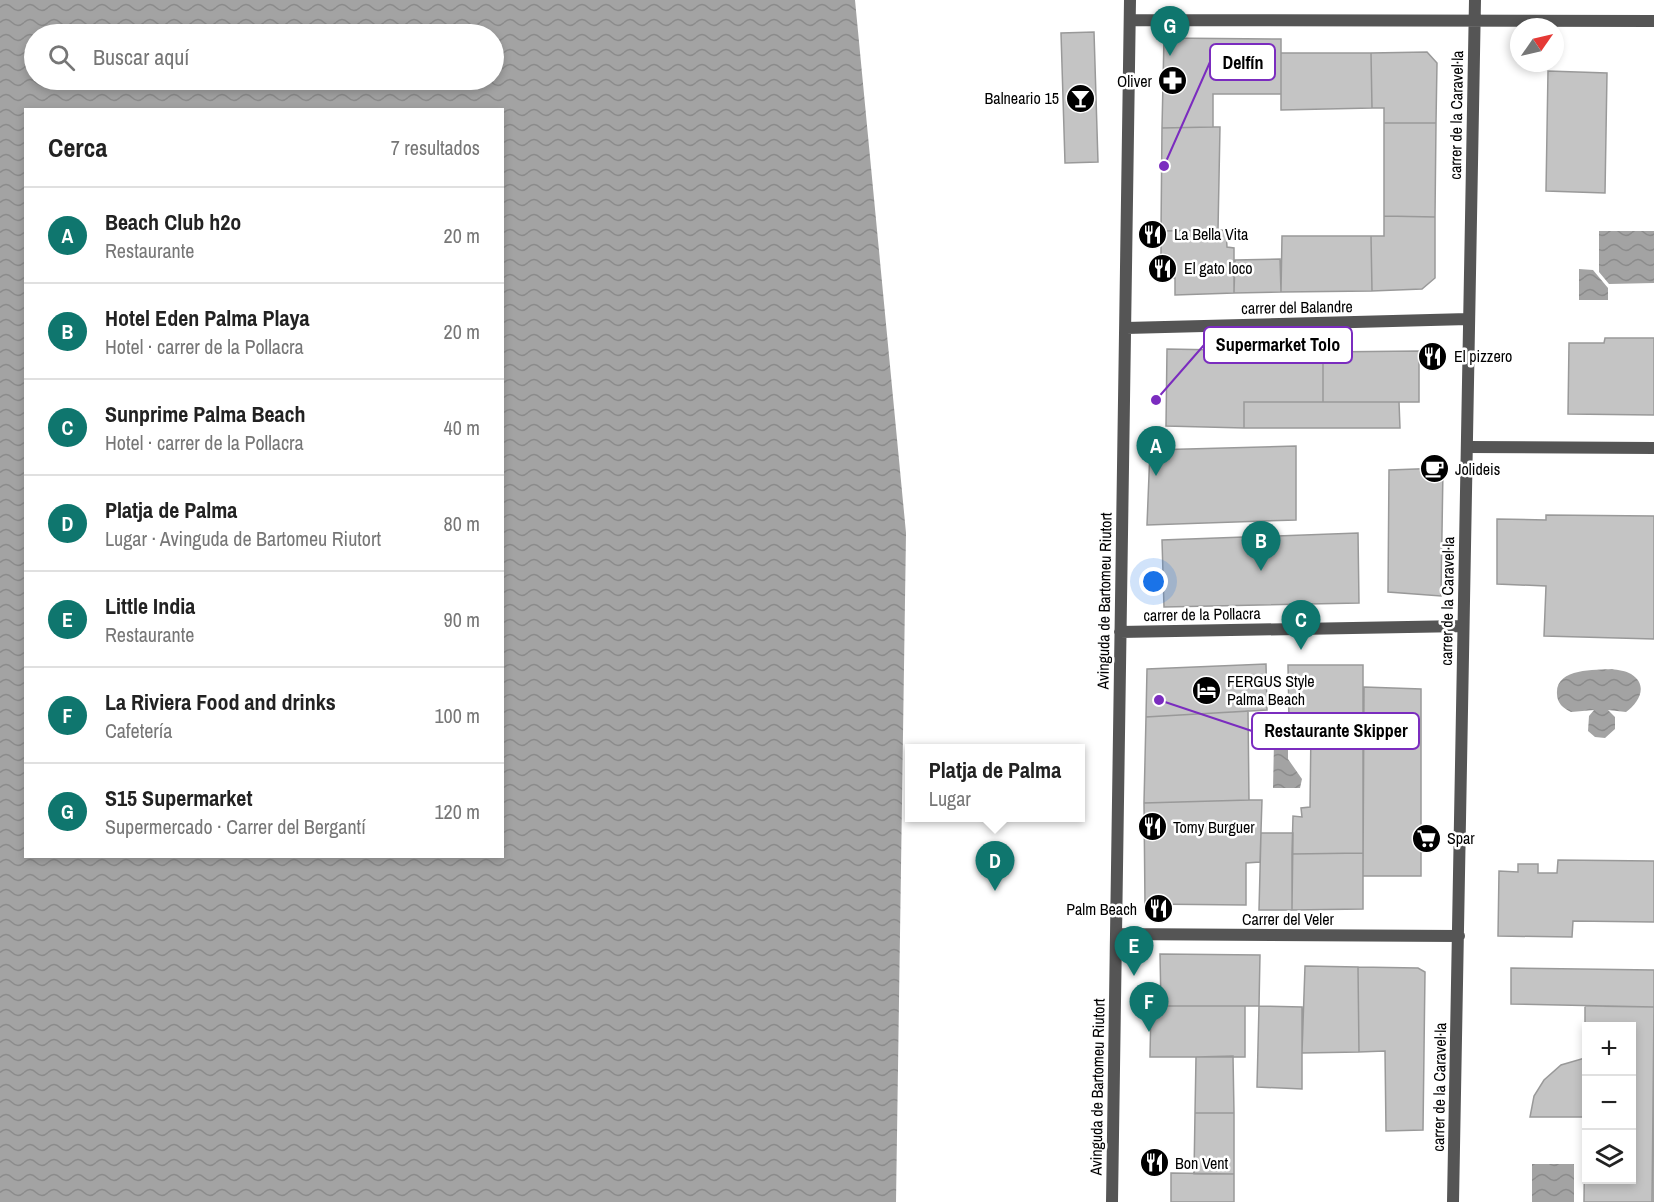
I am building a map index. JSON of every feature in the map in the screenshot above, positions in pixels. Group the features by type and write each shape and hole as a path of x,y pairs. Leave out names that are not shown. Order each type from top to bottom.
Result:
{"street":[{"name":"Avinguda de Bartomeu Riutort","path":"1112,1202 1130,0"},
{"name":"carrer de la Caravel·la","path":"1453,1202 1474,0"},
{"path":"1130,20 1654,21"},
{"name":"carrer del Balandre","path":"1126,328 1468,319"},
{"path":"1467,447 1654,448"},
{"name":"carrer de la Pollacra","path":"1120,632 1463,626"},
{"name":"Carrer del Veler","path":"1116,934 1459,936"}],"water":[{"path":"0,0 855,0 906,533 896,1202 0,1202"},
{"path":"1599,231 1654,231 1654,283 1609,284 1599,272"},
{"path":"1579,269 1593,270 1608,288 1608,300 1579,300"},
{"path":"1612,669 1627,672 1636,678 1640,683 1640,694 1635,704 1626,712 1608,710 1615,717 1615,729 1605,738 1595,737 1588,731 1589,716 1594,710 1571,712 1565,709 1558,700 1558,686 1562,679 1577,672"},
{"path":"1274,742 1288,742 1288,759 1302,779 1300,788 1273,788"},
{"path":"1532,1164 1574,1164 1574,1202 1532,1202"}],"building":[{"name":"Balneario 15","path":"1094,32 1098,162 1065,163 1061,33"},
{"path":"1164,38 1281,39 1281,94 1213,94 1213,127 1162,128"},
{"path":"1427,52 1437,63 1436,123 1384,123 1384,108 1372,108 1371,53"},
{"path":"1281,53 1371,53 1372,108 1281,110"},
{"path":"1548,72 1607,73 1605,193 1546,191"},
{"path":"1384,123 1436,123 1435,217 1384,216"},
{"path":"1220,127 1218,230 1161,231 1162,128"},
{"path":"1384,216 1435,217 1435,278 1422,289 1372,291 1371,236 1384,236"},
{"path":"1226,230 1227,247 1234,248 1234,293 1175,295 1175,278 1161,278 1161,231"},
{"path":"1282,236 1371,236 1372,291 1281,292"},
{"path":"1280,259 1281,292 1234,293 1235,260"},
{"path":"1605,338 1654,338 1654,415 1568,414 1569,343 1604,343"},
{"path":"1167,349 1323,352 1323,402 1244,402 1244,428 1166,426"},
{"path":"1419,351 1419,402 1323,402 1323,352"},
{"path":"1244,402 1399,402 1400,428 1244,428"},
{"path":"1296,446 1296,520 1147,525 1150,450"},
{"path":"1443,468 1441,596 1388,592 1389,470"},
{"path":"1546,515 1654,516 1654,639 1544,636 1546,586 1497,584 1497,519 1546,520"},
{"path":"1358,533 1359,603 1164,607 1162,540"},
{"name":"FERGUS Style Palma Beach","path":"1266,664 1267,710 1146,717 1147,669"},
{"path":"1288,665 1363,665 1363,853 1292,854 1293,816 1302,817 1301,808 1310,807 1311,729 1303,731 1302,719 1289,720"},
{"path":"1364,687 1421,689 1421,876 1363,876"},
{"path":"1248,711 1249,800 1144,803 1146,717"},
{"path":"1262,800 1260,862 1246,863 1246,905 1145,904 1144,803"},
{"path":"1261,833 1293,833 1292,910 1259,910"},
{"path":"1363,853 1363,909 1292,910 1292,854"},
{"path":"1558,860 1654,861 1654,922 1573,921 1572,937 1498,936 1499,871 1518,872 1518,864 1538,864 1538,873 1557,873"},
{"path":"1160,954 1260,955 1259,1006 1161,1006"},
{"path":"1305,966 1358,967 1359,1052 1302,1053"},
{"path":"1358,967 1418,968 1425,972 1423,1130 1386,1131 1385,1051 1359,1052"},
{"path":"1511,968 1654,970 1654,1007 1511,1004"},
{"path":"1151,1006 1245,1006 1245,1057 1150,1057"},
{"path":"1259,1006 1302,1007 1302,1089 1257,1087"},
{"path":"1585,1006 1654,1007 1652,1202 1584,1202 1584,1184 1636,1184 1636,1022 1585,1022"},
{"path":"1654,1009 1654,1202 1652,1202"},
{"path":"1233,1056 1234,1113 1195,1113 1196,1057"},
{"path":"1582,1059 1582,1117 1530,1117 1534,1096 1544,1080 1561,1065"},
{"path":"1195,1113 1234,1113 1234,1174 1194,1174"},
{"path":"1171,1173 1234,1174 1234,1202 1171,1202"}],"place":[{"name":"S15 Supermarket","path":"1170,56"},
{"name":"Oliver","path":"1173,81"},
{"name":"Balneario 15","path":"1080,98"},
{"name":"Delfín","path":"1164,166"},
{"name":"La Bella Vita","path":"1153,234"},
{"name":"El gato loco","path":"1163,268"},
{"name":"El pizzero","path":"1433,356"},
{"name":"Supermarket Tolo","path":"1156,400"},
{"name":"Jolideis","path":"1434,469"},
{"name":"Beach Club h2o","path":"1156,476"},
{"name":"Hotel Eden Palma Playa","path":"1261,571"},
{"name":"Sunprime Palma Beach","path":"1301,650"},
{"name":"FERGUS Style Palma Beach","path":"1206,690"},
{"name":"Restaurante Skipper","path":"1159,700"},
{"name":"Tomy Burguer","path":"1152,827"},
{"name":"Spar","path":"1426,838"},
{"name":"Platja de Palma","path":"995,891"},
{"name":"Palm Beach","path":"1158,909"},
{"name":"Little India","path":"1134,976"},
{"name":"La Riviera Food and drinks","path":"1149,1032"},
{"name":"Bon Vent","path":"1154,1163"}]}
